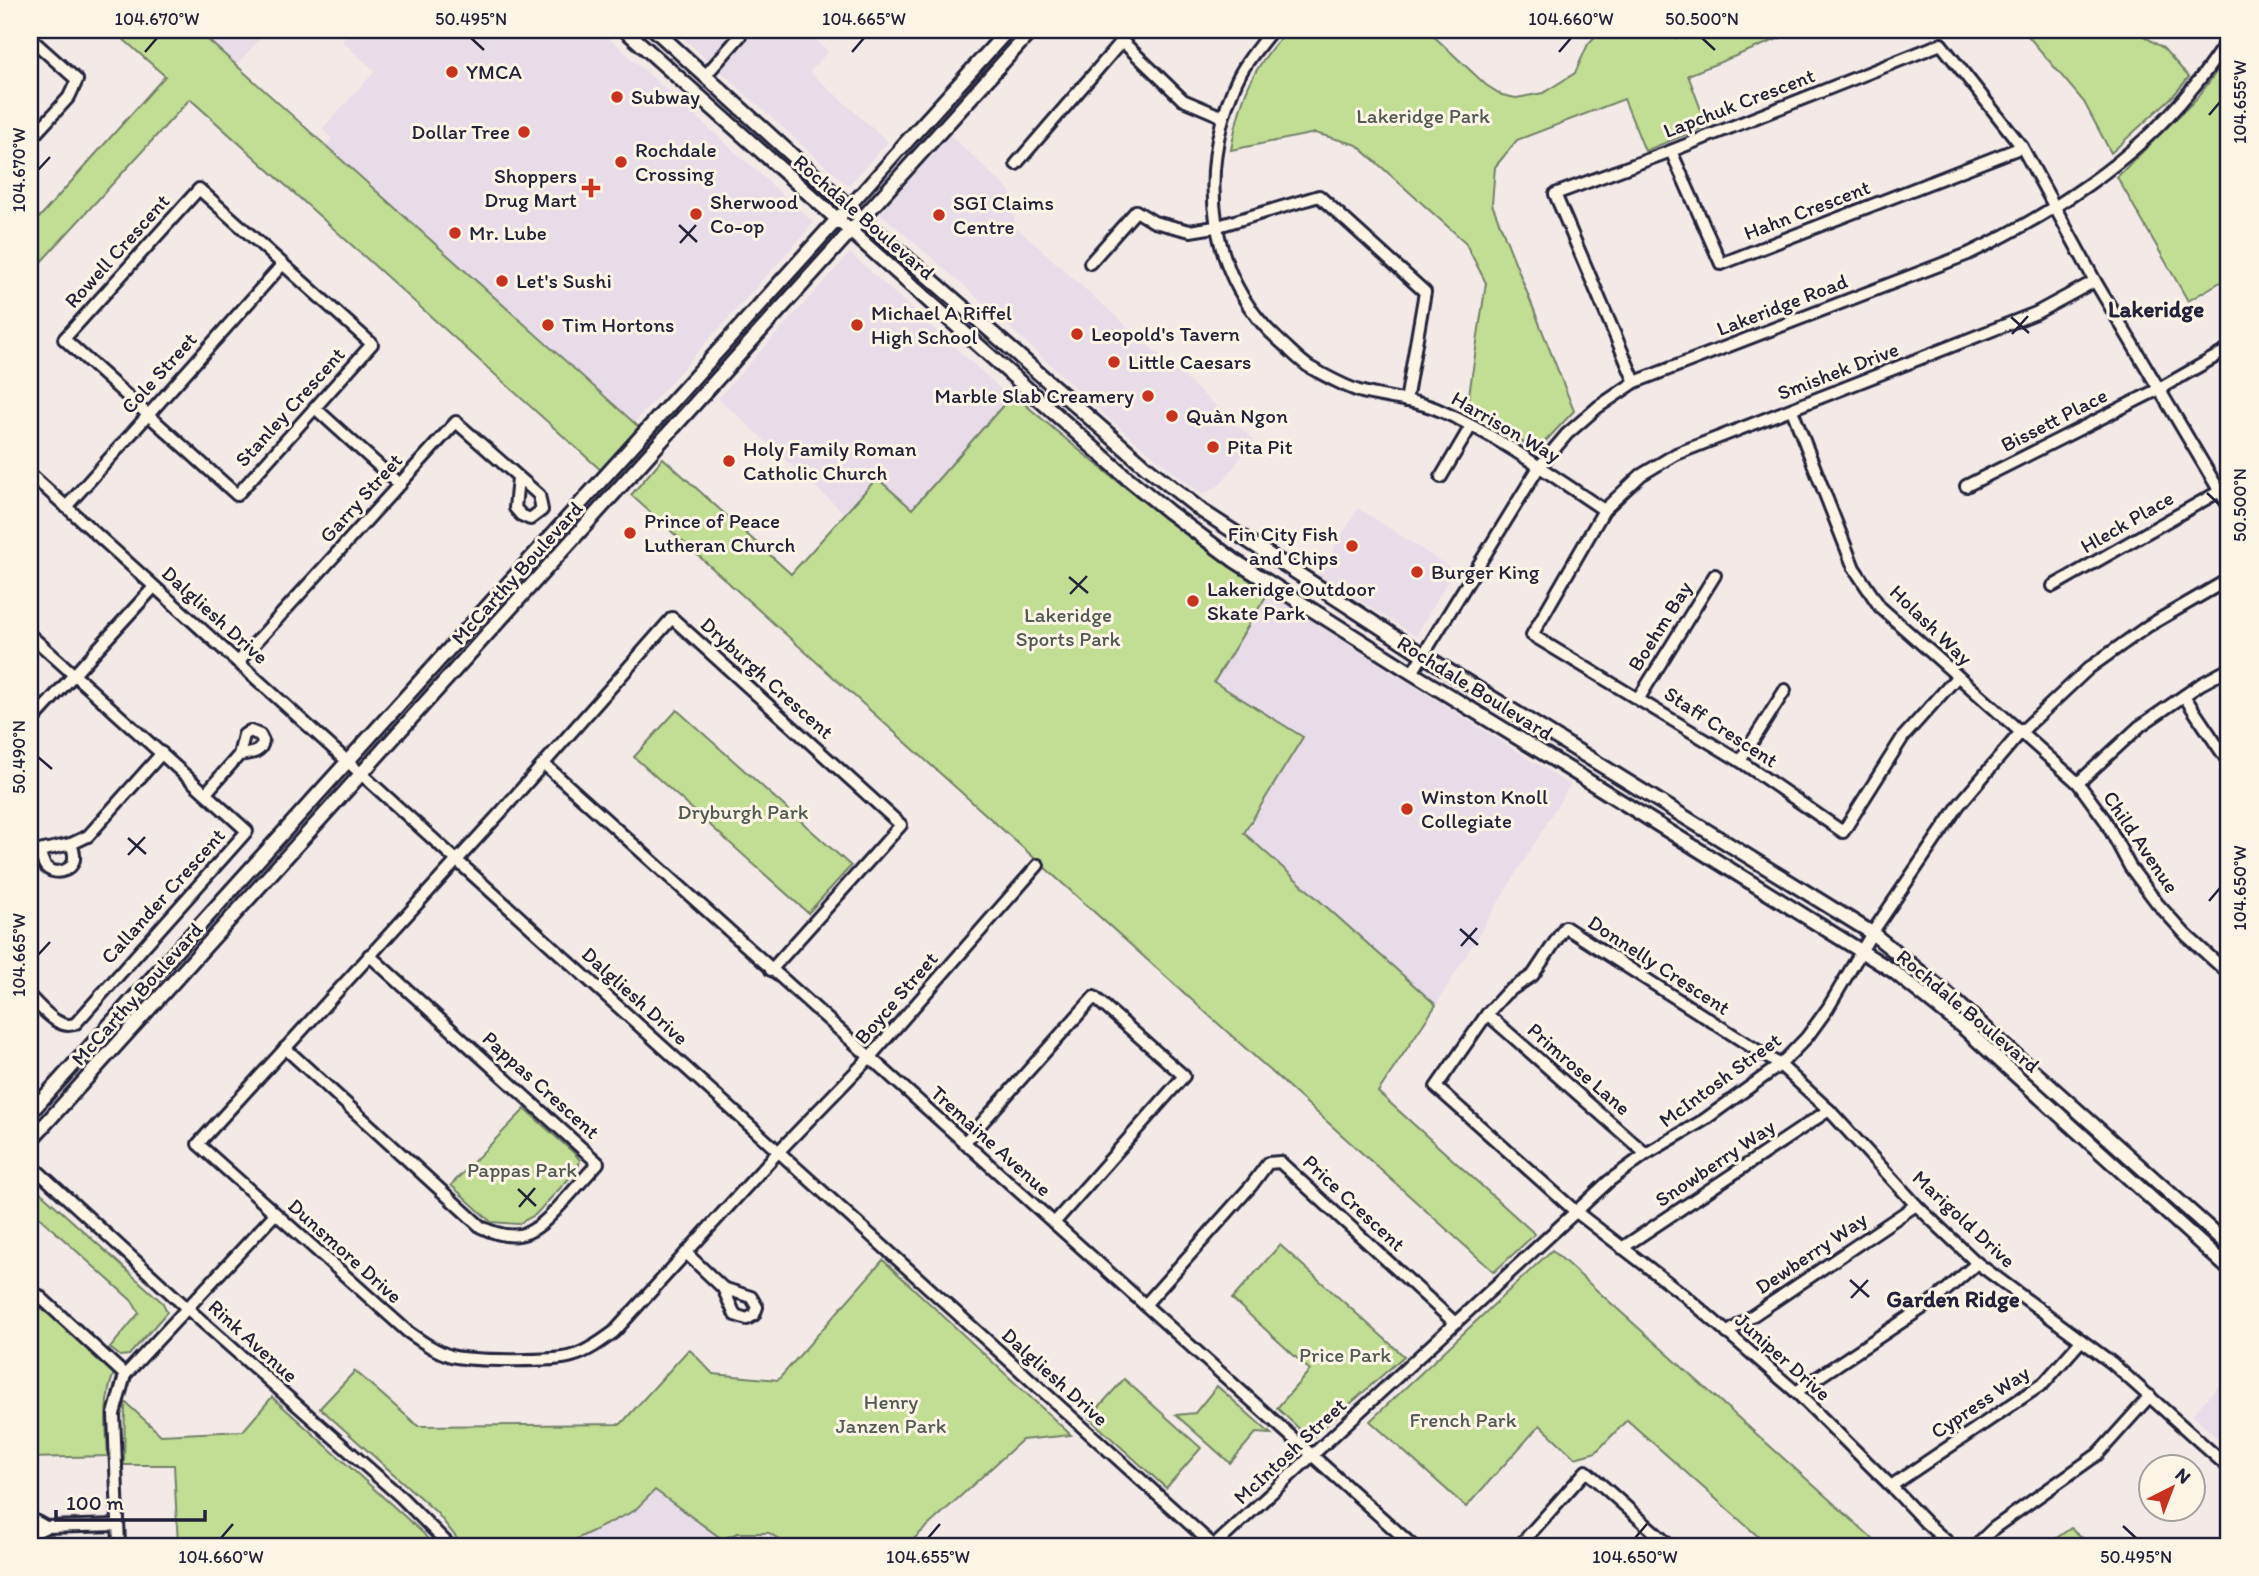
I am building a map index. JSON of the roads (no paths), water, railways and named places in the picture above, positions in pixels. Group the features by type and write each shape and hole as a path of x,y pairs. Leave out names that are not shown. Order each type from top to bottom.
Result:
{"main road":[{"name":"Rochdale Boulevard","path":"625,30 1125,476 1169,512 1235,561 1862,950 1914,987 1965,1029 2229,1269"},
{"name":"Rochdale Boulevard","path":"655,30 862,219 1145,466 1202,511 1423,655 1872,933 1945,992 2229,1246"},
{"name":"McCarthy Boulevard","path":"901,148 1008,30"},
{"name":"McCarthy Boulevard","path":"30,1141 1032,30"},
{"name":"McCarthy Boulevard","path":"30,1113 849,206"}],"street":[{"name":"Harrison Way","path":"1272,30 1234,85 1213,159 1215,227 1224,258 1239,292 1264,328 1309,366 1358,391 1440,410 1539,467 1604,510"},
{"path":"705,76 740,36"},
{"path":"30,38 77,80 69,97 30,140"},
{"name":"Lakeridge Road","path":"1412,673 1539,467 1567,434 1598,407 1635,382 1968,254 2021,229 2111,168 2155,129 2191,91 2229,38"},
{"path":"1016,163 1122,41 1183,100 1223,117"},
{"name":"Lapchuk Crescent","path":"1635,382 1555,194 1941,44 2022,147 2095,281 2229,507"},
{"name":"Hahn Crescent","path":"1671,151 1721,264 2022,147"},
{"name":"McCarthy Boulevard","path":"849,206 901,148"},
{"name":"Rowell Crescent","path":"148,414 64,339 199,189 282,265"},
{"path":"1090,264 1136,211 1154,222 1190,231 1215,227 1319,196 1425,292 1406,401"},
{"name":"Stanley Crescent","path":"148,414 237,495 372,344 282,265"},
{"name":"Cole Street","path":"66,507 282,265"},
{"name":"Smishek Drive","path":"1604,510 1641,475 1676,454 2036,313 2095,281"},
{"name":"Bissett Place","path":"1965,486 2159,389 2229,349"},
{"path":"315,408 400,485"},
{"name":"Holash Way","path":"1791,410 1854,568 1880,607 2020,733"},
{"name":"Garry Street","path":"238,662 456,422 518,478"},
{"path":"1441,477 1471,426"},
{"name":"Dalgliesh Drive","path":"30,474 1214,1546"},
{"name":"Hleck Place","path":"2053,586 2220,491"},
{"name":"Staff Crescent","path":"1604,510 1532,635 1740,761 1843,832 1903,737 1957,677"},
{"name":"Boehm Bay","path":"1639,698 1715,575"},
{"name":"McIntosh Street","path":"1214,1546 1609,1181 1646,1154 1704,1120 1780,1065 1807,1037 1828,1008 1872,933 1959,805 2020,733 2089,668 2148,626 2229,579"},
{"path":"30,723 154,587"},
{"name":"Dryburgh Crescent","path":"455,860 544,764 672,618 901,825 771,970"},
{"name":"Callander Crescent","path":"30,635 247,831 76,1023 70,1027 62,1025 30,997"},
{"path":"2078,783 2140,726 2201,684 2229,669"},
{"path":"1740,761 1785,690"},
{"path":"2184,696 2229,763"},
{"name":"Child Avenue","path":"2020,733 2078,783 2105,820 2130,867 2157,903 2186,935 2229,974"},
{"path":"71,844 75,857 72,865 65,871 55,872 45,866 35,852 71,844 88,836 162,754"},
{"path":"206,793 239,755"},
{"name":"Tremaine Avenue","path":"544,764 1413,1546"},
{"name":"Dunsmore Drive","path":"455,860 198,1144 275,1214 408,1332 431,1348 450,1356 470,1359 551,1359 572,1356 614,1332 779,1152"},
{"name":"Boyce Street","path":"779,1152 869,1058 1038,865"},
{"name":"Donnelly Crescent","path":"1575,1211 1436,1087 1487,1014 1506,993 1533,975 1565,927 1780,1065"},
{"name":"Pappas Crescent","path":"285,1048 481,1227 497,1235 516,1235 531,1232 543,1224 598,1163 369,955"},
{"path":"964,1143 1094,997 1184,1076 1054,1223"},
{"name":"Primrose Lane","path":"1487,1014 1646,1154"},
{"name":"Marigold Drive","path":"1780,1065 1829,1110 1916,1205 1977,1263 2112,1363 2229,1468"},
{"name":"Snowberry Way","path":"1622,1248 1829,1110"},
{"name":"Price Crescent","path":"1145,1305 1251,1186 1268,1163 1280,1161 1455,1323"},
{"name":"Rink Avenue","path":"30,1164 188,1309 401,1497 450,1546"},
{"name":"Dewberry Way","path":"1727,1333 1916,1205"},
{"name":"Juniper Drive","path":"1575,1211 1684,1295 1796,1392 1952,1546"},
{"path":"119,1546 114,1414 125,1376 275,1214"},
{"path":"686,1254 723,1288"},
{"path":"1796,1392 1936,1299 1977,1263"},
{"path":"30,1306 38,1295 125,1376"},
{"name":"Cypress Way","path":"1891,1486 2044,1383 2081,1341"},
{"path":"1975,1546 1994,1528 2098,1454 2150,1396"},
{"path":"1519,1546 1586,1471 1670,1546"},
{"path":"30,1518 46,1527"},
{"path":"30,1535 46,1527 118,1525"}],"place":[{"name":"YMCA","path":"452,72"},
{"name":"Subway","path":"617,97"},
{"name":"Dollar Tree","path":"524,132"},
{"name":"Rochdale Crossing","path":"621,162"},
{"name":"Shoppers Drug Mart","path":"591,188"},
{"name":"Sherwood Co-op","path":"696,214"},
{"name":"SGI Claims Centre","path":"939,215"},
{"name":"Mr. Lube","path":"455,233"},
{"name":"Let's Sushi","path":"502,281"},
{"name":"Tim Hortons","path":"548,325"},
{"name":"Michael A Riffel High School","path":"857,325"},
{"name":"Leopold's Tavern","path":"1077,334"},
{"name":"Little Caesars","path":"1114,362"},
{"name":"Marble Slab Creamery","path":"1148,396"},
{"name":"Quàn Ngon","path":"1172,416"},
{"name":"Pita Pit","path":"1213,447"},
{"name":"Holy Family Roman Catholic Church","path":"729,461"},
{"name":"Prince of Peace Lutheran Church","path":"630,533"},
{"name":"Fin City Fish and Chips","path":"1352,546"},
{"name":"Burger King","path":"1417,572"},
{"name":"Lakeridge Outdoor Skate Park","path":"1193,601"},
{"name":"Winston Knoll Collegiate","path":"1407,809"}],"district":[{"name":"Lakeridge","path":"2156,309"},
{"name":"Garden Ridge","path":"1953,1299"}],"park label":[{"name":"Lakeridge Park","path":"1423,116"},
{"name":"Lakeridge Sports Park","path":"1068,627"},
{"name":"Dryburgh Park","path":"743,812"},
{"name":"Pappas Park","path":"522,1170"},
{"name":"Price Park","path":"1345,1355"},
{"name":"Henry Janzen Park","path":"891,1414"},
{"name":"French Park","path":"1463,1420"}]}
